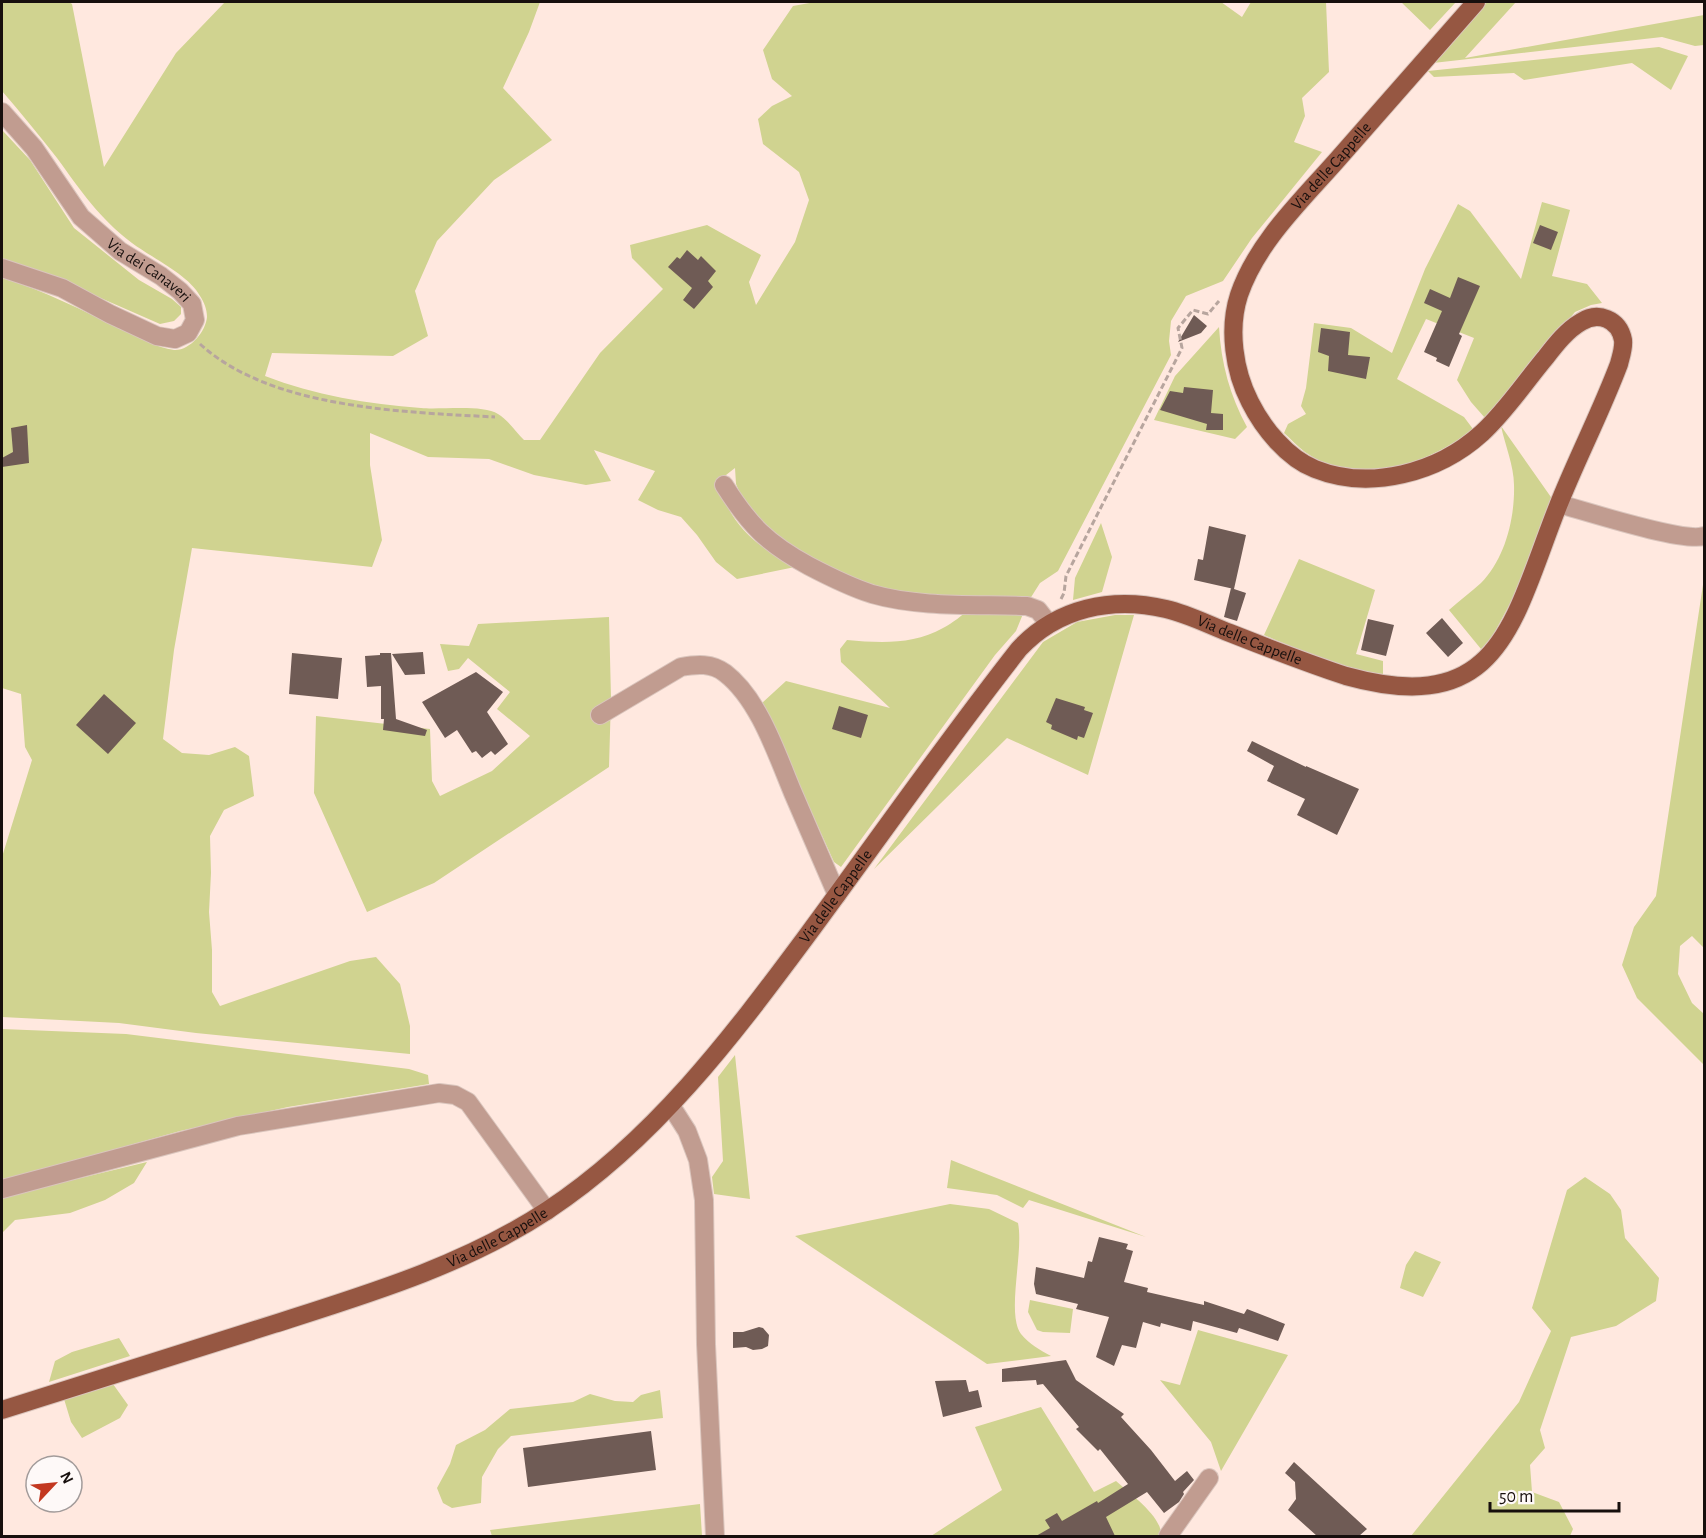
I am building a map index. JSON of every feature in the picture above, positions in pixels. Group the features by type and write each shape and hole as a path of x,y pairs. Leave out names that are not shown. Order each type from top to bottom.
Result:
{"main road":[{"name":"Via delle Cappelle","path":"2,1410 396,1284 489,1244 547,1211 604,1169 671,1106 733,1034 1043,617 1104,604 1133,603 1180,613 1325,670 1363,681 1408,688 1440,684 1473,670 1492,654 1500,644 1518,610 1559,504 1614,379 1621,358 1623,341 1615,324 1608,319 1591,317 1573,327 1496,418 1469,444 1439,462 1417,470 1374,479 1332,475 1312,469 1294,457 1263,424 1249,401 1235,355 1235,312 1239,294 1260,252 1292,212 1476,2"}],"street":[{"name":"Via dei Canaveri","path":"2,112 34,148 81,217 120,251 161,276 192,304 195,320 188,333"},
{"path":"2,267 62,288 157,336 176,339 188,333"},
{"path":"724,485 756,530 782,550 850,586 874,594 922,602 1027,606 1043,617"},
{"path":"1559,504 1677,535 1700,538 1704,536"},
{"path":"600,716 681,667 711,665 725,674 739,687 759,717 837,895"},
{"path":"2,1189 238,1126 439,1093 455,1095 468,1102 547,1211"},
{"path":"671,1106 687,1131 698,1160 704,1200 706,1344 715,1536"},
{"path":"1168,1536 1209,1478"}],"path":[{"path":"1043,617 1046,602 1056,603 1064,593 1066,576 1182,348 1178,328 1193,309 1208,314 1220,300"},
{"path":"188,333 215,357 242,373 280,388 363,408 495,417"}],"green space":[{"path":"2,2 69,2 72,4 104,167 176,53 225,2 540,2 503,88 552,140 494,180 437,241 415,291 428,336 393,356 272,353 265,376 322,393 361,401 421,408 472,408 491,411 505,419 524,440 540,440 600,353 663,289 632,258 630,245 707,225 761,255 749,282 756,305 795,242 809,200 799,172 763,144 758,119 772,106 792,96 772,79 763,50 793,6 815,2 1221,2 1242,17 1251,2 1326,2 1329,72 1302,98 1305,116 1294,142 1322,152 1252,238 1223,281 1186,296 1171,321 1169,341 1171,355 1058,571 1040,583 1028,602 917,597 873,589 839,576 772,536 744,503 736,484 735,468 717,482 730,511 738,523 757,542 795,567 737,579 716,562 681,517 658,510 638,500 655,471 594,450 611,481 586,485 534,475 489,459 428,457 370,433 370,465 382,540 372,567 192,548 174,650 163,739 182,753 209,755 235,747 249,756 254,796 224,810 210,836 209,912 212,992 220,1006 350,961 376,957 400,984 410,1026 410,1054 119,1023 2,1017 2,857 32,760 25,747 21,694 2,688 2,278 48,295 148,342 168,349 180,349 191,344 204,328 207,317 204,303 195,288 179,274 120,234 110,224 91,204 50,149 2,91"},
{"path":"1401,2 1456,2 1430,30"},
{"path":"1487,2 1516,2 1465,58 1704,15 1704,45 1695,46 1662,37 1433,63"},
{"path":"1659,47 1688,56 1671,90 1632,63 1524,80 1514,73 1434,77 1428,71"},
{"path":"2,130 30,160 74,228 139,280 172,299 181,307 181,314 174,321 160,324 39,271 2,260"},
{"path":"1542,202 1570,210 1552,276 1587,284 1602,303 1575,312 1485,418 1457,380 1474,338 1426,319 1397,379 1464,417 1473,429 1455,442 1414,462 1392,468 1369,470 1347,469 1325,463 1305,452 1284,433 1288,424 1306,414 1301,406 1306,388 1314,323 1351,328 1392,353 1425,269 1458,204 1470,211 1521,279"},
{"path":"1219,327 1227,379 1247,427 1235,439 1154,420 1175,376"},
{"path":"1501,426 1553,500 1513,598 1492,637 1481,649 1449,610 1481,583 1489,573 1507,537 1513,511 1514,478"},
{"path":"1101,523 1112,557 1102,592 1073,600 1075,578"},
{"path":"1299,559 1375,590 1356,654 1383,661 1383,674 1337,664 1264,635"},
{"path":"1704,578 1704,948 1692,936 1680,946 1678,974 1692,1003 1704,1014 1704,1065 1637,998 1622,965 1634,927 1656,896"},
{"path":"970,609 1025,609 1016,631 995,655 841,867 834,862 762,703 786,681 890,708 841,662 840,649 847,640 896,642 932,634"},
{"path":"1115,615 1134,615 1088,775 1007,738 874,869 1043,642 1077,622"},
{"path":"609,617 611,698 609,767 434,883 367,912 314,793 316,716 430,729 432,781 440,796 492,771 530,736 497,709 510,692 468,658 459,669 448,671 440,644 469,646 478,624"},
{"path":"2,1029 126,1034 409,1069 428,1075 429,1084 288,1107 180,1131 2,1181"},
{"path":"735,1055 750,1199 714,1194 712,1177 723,1161 718,1077"},
{"path":"951,1160 1146,1237 1029,1200 1023,1208 997,1195 947,1188"},
{"path":"147,1162 134,1183 105,1200 70,1213 15,1220 2,1233 2,1197"},
{"path":"1585,1177 1610,1194 1621,1210 1625,1238 1659,1278 1656,1301 1616,1326 1571,1337 1540,1430 1545,1448 1530,1465 1532,1492 1559,1502 1573,1529 1570,1536 1411,1536 1519,1402 1551,1331 1532,1308 1567,1190"},
{"path":"950,1204 989,1209 1018,1223 1019,1250 1015,1298 1017,1325 1021,1334 1028,1341 1051,1356 987,1364 795,1236"},
{"path":"1415,1251 1441,1262 1423,1297 1400,1288 1406,1265"},
{"path":"1030,1300 1073,1309 1070,1333 1037,1330 1028,1312"},
{"path":"1198,1330 1288,1355 1221,1471 1211,1442 1160,1380 1180,1385"},
{"path":"119,1338 130,1356 49,1382 55,1361 72,1352"},
{"path":"113,1384 128,1405 120,1418 82,1438 71,1422 64,1399"},
{"path":"660,1390 663,1418 511,1436 498,1449 482,1477 481,1503 452,1508 443,1503 437,1488 450,1464 456,1445 485,1430 510,1409 573,1402 590,1394 615,1401 633,1402 641,1395"},
{"path":"1041,1407 1094,1492 1116,1481 1157,1521 1161,1536 931,1536 1002,1490 975,1427"},
{"path":"700,1504 702,1536 492,1536 490,1530"}],"building":[{"path":"1540,225 1558,232 1551,250 1533,243"},
{"path":"687,250 698,260 701,256 716,271 708,281 713,287 694,309 683,300 692,288 668,267 677,257 680,259"},
{"path":"1458,277 1480,286 1459,334 1462,336 1449,367 1424,352 1442,311 1424,303 1430,289 1450,298"},
{"path":"1194,315 1207,326 1201,333 1178,342"},
{"path":"1321,328 1350,332 1348,355 1370,357 1366,379 1328,371 1329,356 1318,352"},
{"path":"1184,387 1213,390 1211,413 1223,414 1223,430 1206,430 1207,424 1160,410 1170,391 1183,393"},
{"path":"27,425 29,463 2,467 2,458 13,452 11,428"},
{"path":"1209,526 1246,535 1234,589 1194,580 1198,559 1203,560"},
{"path":"1231,588 1246,593 1237,621 1224,617"},
{"path":"1442,618 1463,643 1448,657 1426,633"},
{"path":"1368,619 1394,625 1386,656 1361,650"},
{"path":"423,652 425,674 405,675 392,654"},
{"path":"292,653 342,658 338,699 289,694"},
{"path":"380,653 391,653 396,719 427,730 425,736 383,730 381,686 367,687 365,656 380,655"},
{"path":"476,672 503,692 487,712 508,744 495,755 491,751 482,758 476,751 472,753 457,730 445,738 422,702"},
{"path":"104,694 136,723 108,754 76,725"},
{"path":"1056,698 1085,707 1084,710 1093,713 1084,738 1078,736 1077,740 1051,729 1052,725 1046,722"},
{"path":"839,706 868,715 861,738 832,729"},
{"path":"1252,741 1359,789 1337,835 1297,815 1305,799 1267,781 1274,766 1247,751"},
{"path":"1099,1237 1128,1244 1126,1249 1133,1251 1124,1282 1148,1288 1147,1292 1204,1305 1204,1301 1244,1314 1247,1309 1285,1324 1278,1341 1239,1328 1237,1333 1193,1321 1191,1331 1161,1323 1160,1327 1143,1322 1136,1348 1122,1345 1114,1366 1096,1357 1109,1317 1076,1309 1078,1304 1036,1294 1034,1284 1036,1267 1084,1278 1088,1261 1092,1262"},
{"path":"759,1327 769,1335 768,1346 753,1350 746,1347 733,1348 733,1332 743,1332"},
{"path":"1066,1360 1076,1380 1124,1414 1121,1417 1175,1481 1187,1471 1194,1480 1183,1492 1179,1502 1164,1513 1147,1492 1106,1517 1115,1536 1036,1536 1050,1528 1045,1520 1057,1513 1062,1521 1097,1501 1098,1503 1128,1484 1100,1449 1098,1451 1076,1429 1079,1427 1043,1384 1037,1385 1036,1380 1002,1382 1002,1369"},
{"path":"966,1380 969,1392 978,1390 982,1407 943,1417 935,1381"},
{"path":"651,1431 656,1470 528,1487 523,1448"},
{"path":"1294,1462 1367,1529 1359,1536 1317,1536 1288,1510 1296,1499 1295,1482 1285,1473"}]}
